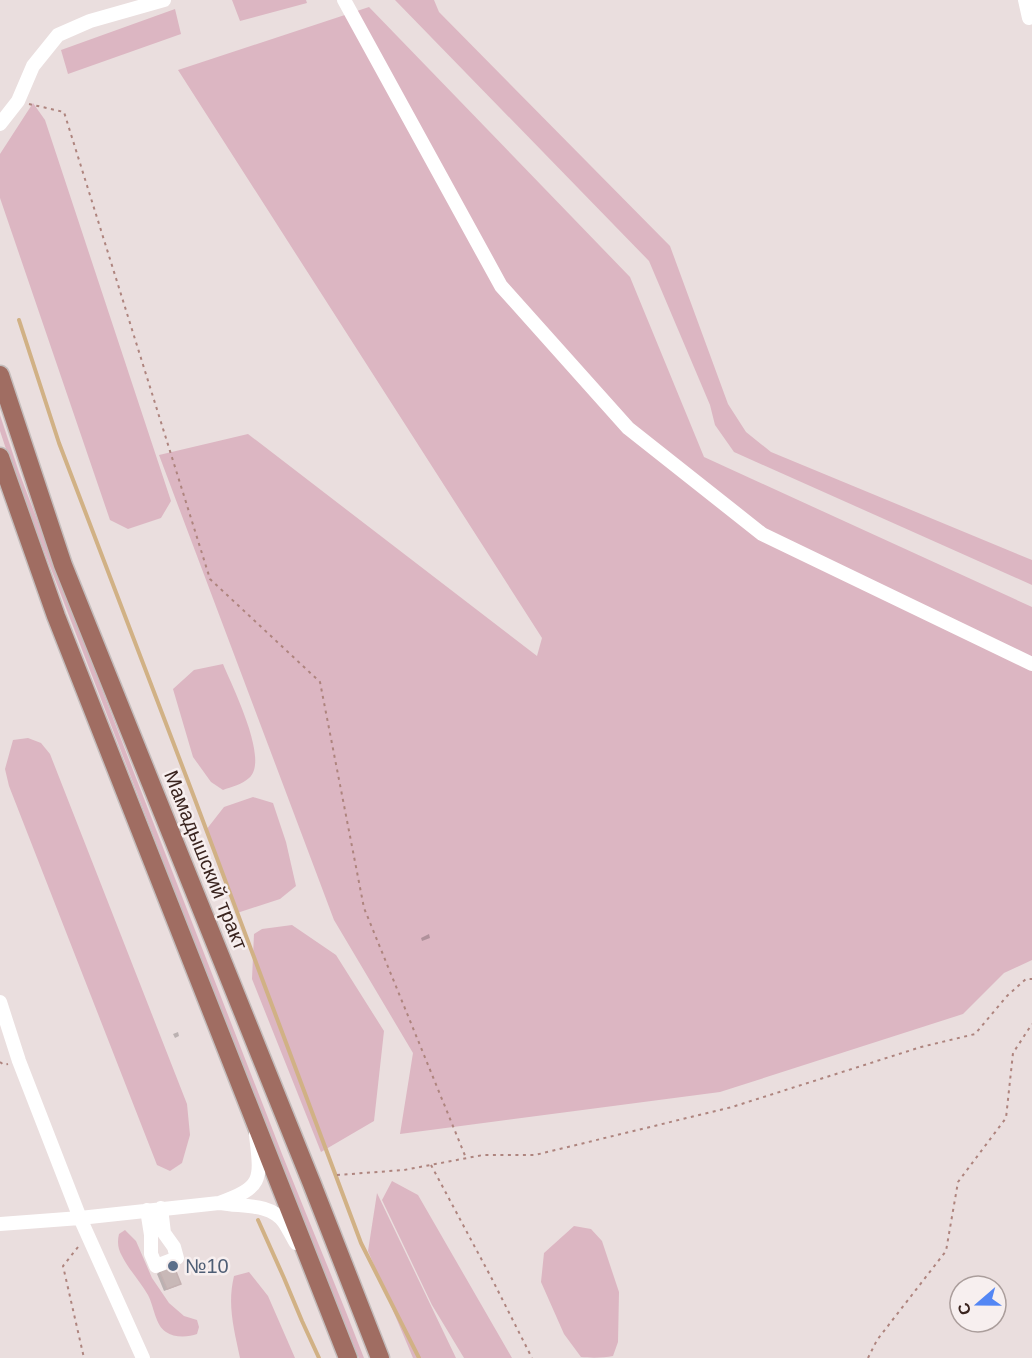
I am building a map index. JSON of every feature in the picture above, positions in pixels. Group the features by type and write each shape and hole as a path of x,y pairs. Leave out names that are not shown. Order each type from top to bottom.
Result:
{"main road":[{"name":"Мамадышский тракт","path":"0,375 63,565 380,1358"},
{"path":"0,457 56,616 348,1358"}],"street":[{"path":"0,124 18,101 33,66 58,35 90,21 164,0"},
{"path":"344,0 501,286 628,428 762,534 1032,664"},
{"path":"1025,0 1029,18"},
{"path":"0,1002 19,1061 80,1218 143,1358"},
{"path":"219,1203 247,1191 257,1178 254,1119"},
{"path":"0,1224 219,1203 264,1209 284,1222 313,1269"}],"path":[{"path":"18,101 64,112 210,579 320,682 364,908 466,1158"},
{"path":"337,1175 404,1170 483,1155 535,1155 732,1107 921,1047 975,1034 1007,996 1026,979 1032,979"},
{"path":"868,1358 877,1340 946,1251 957,1182 1006,1118 1013,1053 1032,1024"},
{"path":"431,1165 532,1358"},
{"path":"84,1358 63,1266 88,1235"}],"shaded area":[{"path":"232,0 306,0 307,3 240,21"},
{"path":"395,0 434,0 439,12 670,246 728,404 746,432 771,452 1032,560 1032,585 734,452 715,425 710,405 649,261"},
{"path":"369,7 630,277 704,457 1032,607 1032,960 1004,973 963,1014 720,1092 400,1134 413,1053 334,920 159,455 248,434 537,656 542,638 178,70"},
{"path":"175,9 181,34 68,74 61,50"},
{"path":"33,103 45,120 171,501 161,518 128,529 110,520 0,198 0,154"},
{"path":"0,415 19,472 117,728 282,1154 364,1358 359,1358 293,1197 197,949 13,470 0,431"},
{"path":"223,664 241,705 255,756 254,769 249,778 223,790 211,782 193,757 173,689 194,670"},
{"path":"28,738 41,743 50,754 187,1104 190,1135 182,1163 170,1171 157,1165 9,786 5,769 13,740"},
{"path":"253,797 273,803 286,842 296,886 280,899 237,913 206,830 224,807"},
{"path":"292,925 336,955 384,1031 374,1121 321,1152 252,979 254,934 262,929"},
{"path":"392,1181 418,1195 512,1358 464,1358 432,1305 382,1200"},
{"path":"377,1193 456,1358 413,1358 368,1251"},
{"path":"574,1226 591,1229 602,1241 619,1292 618,1342 613,1356 581,1357 564,1334 541,1282 544,1253"},
{"path":"125,1230 136,1241 152,1278 169,1303 184,1316 197,1320 199,1327 197,1334 177,1336 166,1332 159,1325 148,1295 120,1251 119,1234"},
{"path":"249,1272 268,1296 295,1358 240,1358 232,1317 232,1287 234,1276"}],"building":[{"path":"173,1264 181,1284 167,1289 159,1270"}],"waterway":[{"path":"19,320 59,443 361,1243 419,1358"},
{"path":"258,1220 319,1358"}],"place":[{"name":"№10","path":"173,1266"}]}
